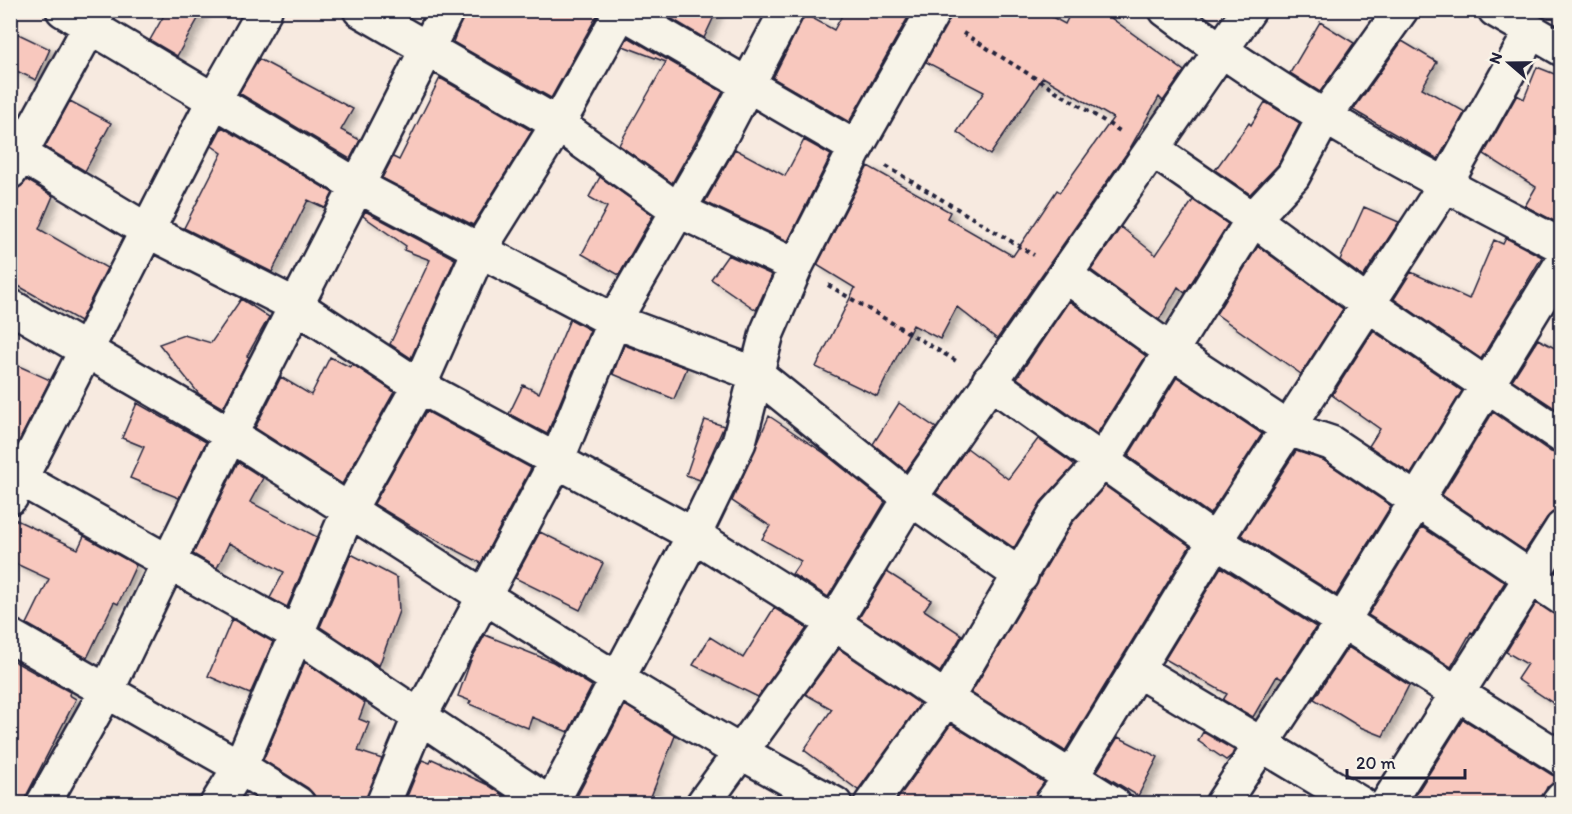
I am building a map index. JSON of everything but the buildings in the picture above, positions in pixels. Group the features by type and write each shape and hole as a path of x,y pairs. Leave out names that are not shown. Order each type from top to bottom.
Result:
{"street":[{"path":"265,10 214,100 87,352 14,483 169,562 295,633 550,804 694,535 739,441 758,375 767,333 796,266 856,148 932,11"},
{"path":"360,10 558,124 678,210 796,266"},
{"path":"43,804 106,692 230,435 447,10"},
{"path":"383,804 419,718 557,460 614,321 716,145 787,10"},
{"path":"1166,10 1222,53 1324,118 1562,246"},
{"path":"704,804 738,752 834,623 910,498 989,381 1222,53 1249,10"},
{"path":"871,804 946,699 1057,512 1102,462 1253,219 1293,176 1324,118 1401,10"},
{"path":"1495,10 1562,49"},
{"path":"218,804 240,767 348,512 419,386 480,249 558,124 621,11 856,148"},
{"path":"1021,576 910,498 758,375 614,321 356,185 214,100 84,16 14,158 148,231 297,306 419,386 694,535 834,623 946,699 1114,804"},
{"path":"1051,804 1072,776 1215,541 1370,305 1445,185 1531,32"},
{"path":"1153,150 1253,219 1370,305 1562,436"},
{"path":"1222,804 1342,622 1562,263"},
{"path":"1065,275 1171,351 1289,429 1331,443 1562,598"},
{"path":"10,306 230,435 483,598 616,679 738,752 835,804"},
{"path":"989,381 1215,541 1562,759"},
{"path":"1387,804 1562,528"},
{"path":"10,636 240,767 298,804"},
{"path":"1137,670 1361,804"},
{"path":"1558,804 1562,799"}],"path":[{"path":"932,11 1050,90 1153,150"},
{"path":"856,148 976,218 1065,275"},
{"path":"796,266 989,381"}]}
